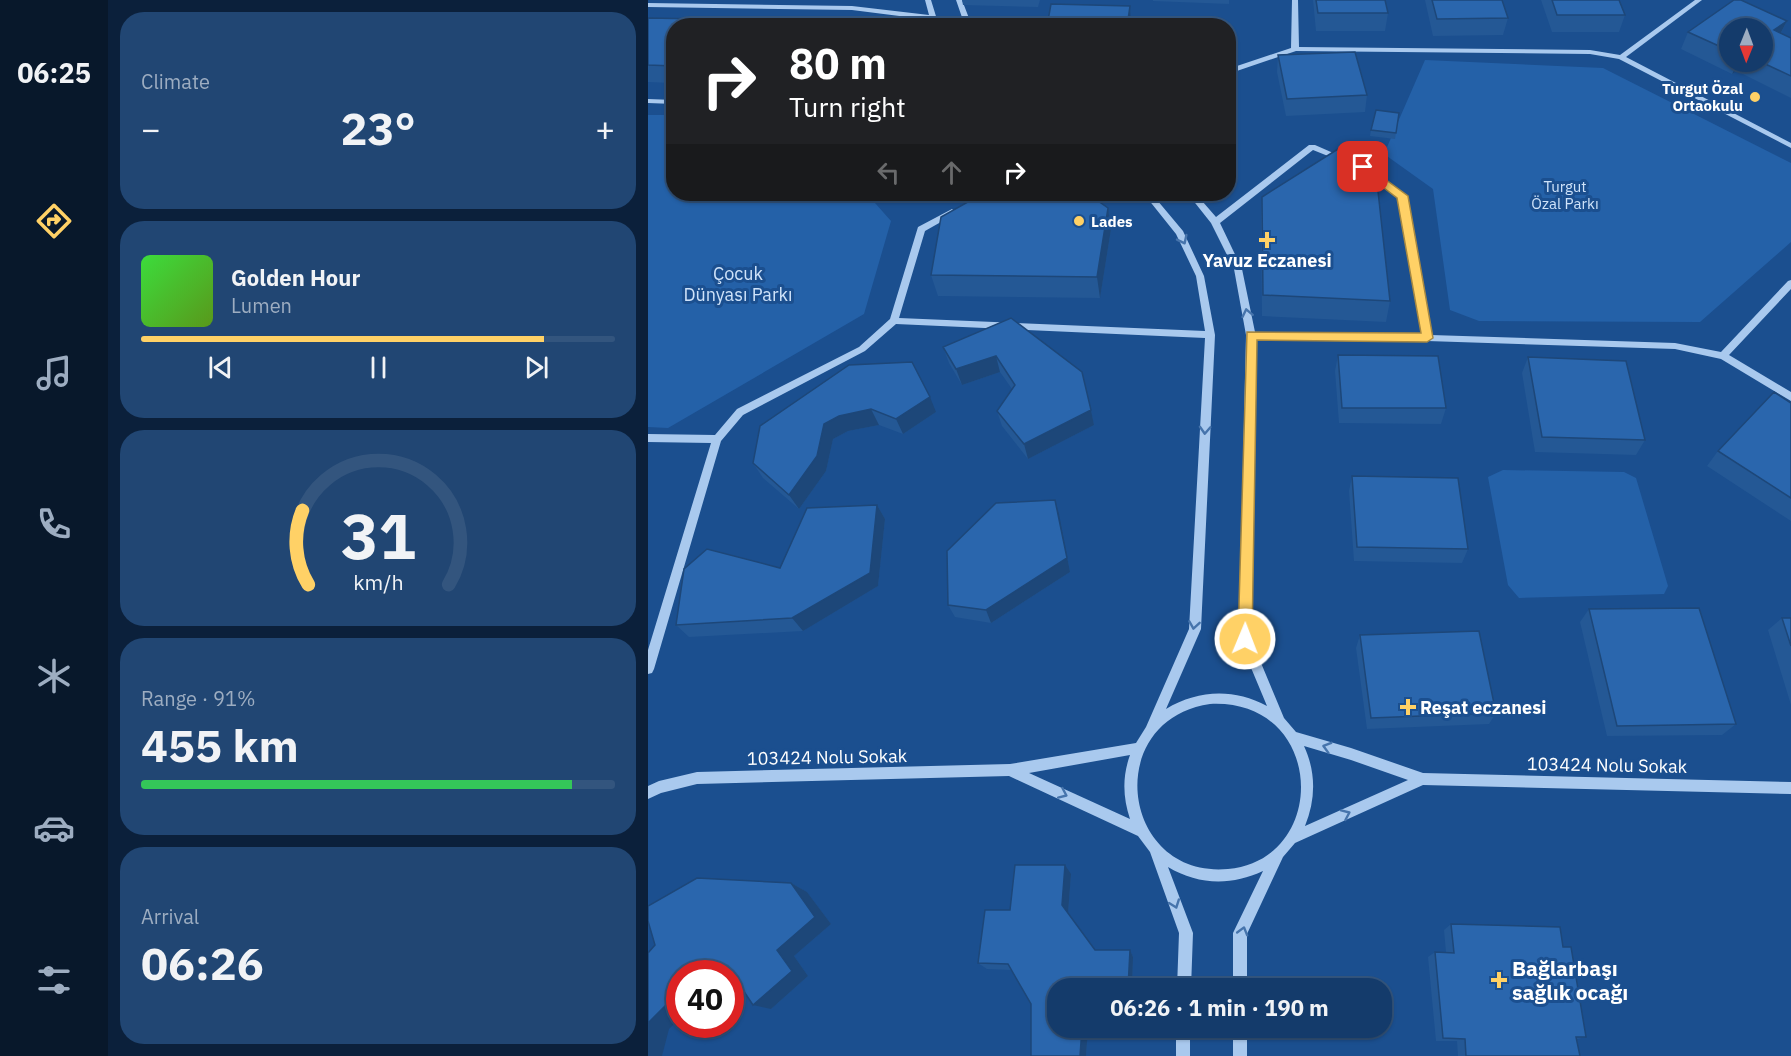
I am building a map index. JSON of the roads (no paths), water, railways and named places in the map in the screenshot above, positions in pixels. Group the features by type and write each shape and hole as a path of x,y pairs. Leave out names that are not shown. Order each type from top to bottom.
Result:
{"street":[{"path":"928,0 933,18"},
{"path":"958,0 966,18"},
{"path":"1295,0 1295,49"},
{"path":"1621,57 1699,0"},
{"path":"648,5 852,8 911,18"},
{"path":"1236,69 1295,49 1590,52 1621,57 1791,146"},
{"path":"648,101 666,102"},
{"path":"1215,222 1312,147 1363,167 1402,196 1427,338"},
{"path":"1154,201 1180,232 1200,276 1210,335 1195,629 1150,731 1138,748 1131,768 1129,789 1133,811 1141,831 1154,849 1186,933 1184,978"},
{"path":"1198,201 1215,222 1238,269 1251,335 1245,639 1279,722"},
{"path":"648,669 717,439 740,412 862,349 894,321 921,229 960,209"},
{"path":"1724,356 1791,283"},
{"path":"894,321 1210,335"},
{"path":"1251,335 1675,346 1724,356 1791,397"},
{"path":"648,438 717,439"},
{"path":"1150,731 1174,711 1202,700 1223,699 1243,702 1262,710 1279,722 1293,737 1303,755 1308,776 1308,797 1303,818 1293,838 1278,854 1259,867 1237,874 1215,876 1192,872 1172,862 1154,849"},
{"name":"103424 Nolu Sokak","path":"1293,737 1423,779 1791,788"},
{"name":"103424 Nolu Sokak","path":"648,794 659,787 697,778 1010,770 1138,748"},
{"name":"103424 Nolu Sokak","path":"1010,770 1141,831"},
{"name":"103424 Nolu Sokak","path":"1293,838 1423,779"},
{"path":"1240,978 1240,933 1278,854"},
{"path":"1183,1056 1184,1038"},
{"path":"1240,1038 1240,1056"}],"place":[{"name":"Turgut Özal Ortaokulu","path":"1755,97"},
{"name":"Lades","path":"1079,221"},
{"name":"Yavuz Eczanesi","path":"1267,240"},
{"name":"Reşat eczanesi","path":"1408,707"},
{"name":"Bağlarbaşı sağlık ocağı","path":"1499,980"}],"park label":[{"name":"Turgut Özal Parkı","path":"1565,194"},
{"name":"Çocuk Dünyası Parkı","path":"738,283"}]}
